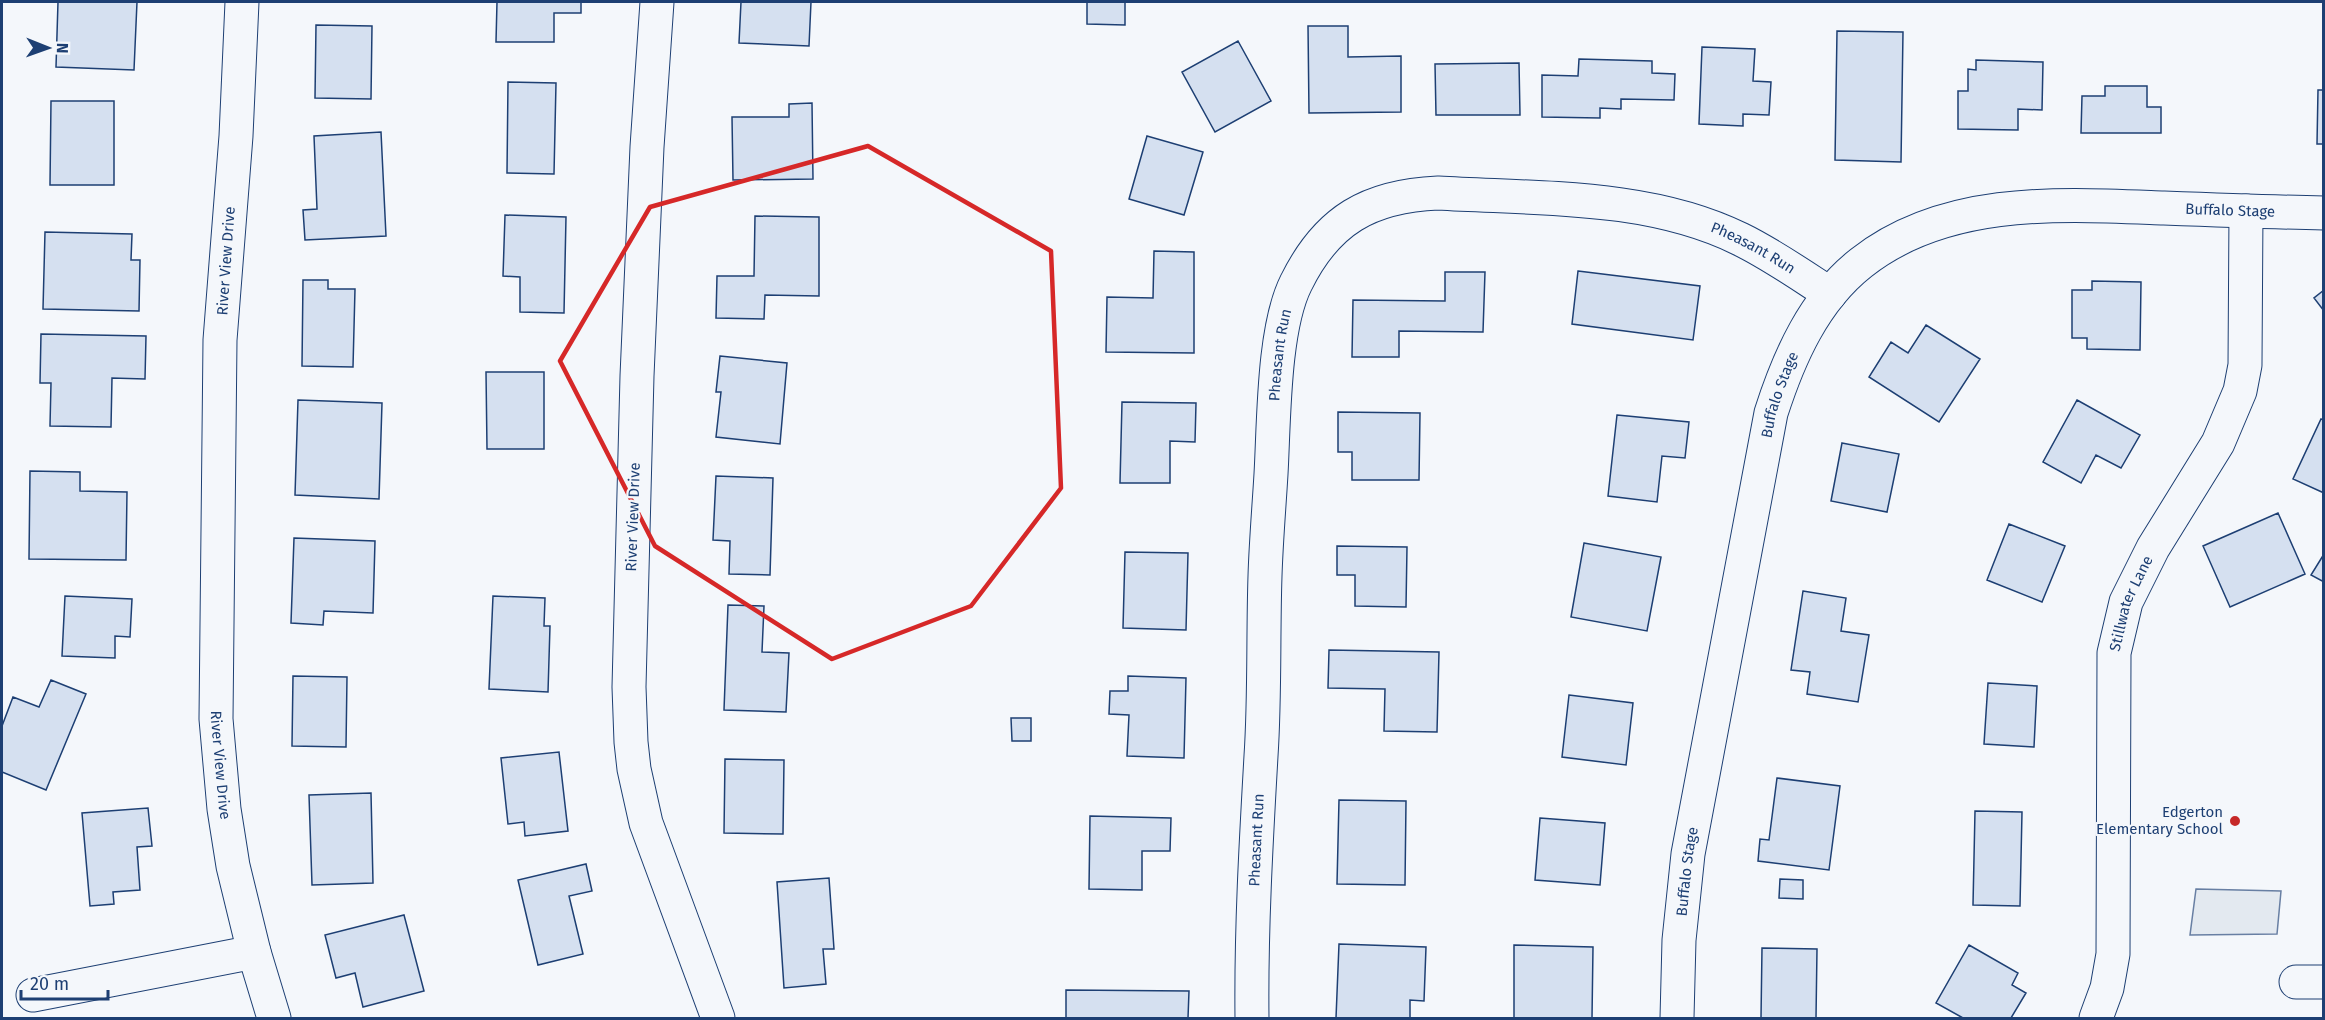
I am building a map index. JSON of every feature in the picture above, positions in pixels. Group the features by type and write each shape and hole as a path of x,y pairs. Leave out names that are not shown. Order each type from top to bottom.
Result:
{"street":[{"name":"River View Drive","path":"242,2 236,136 220,340 216,719 224,809 233,866 254,952 274,1018"},
{"name":"River View Drive","path":"657,2 647,147 637,376 629,687 631,742 634,769 646,823 718,1018"},
{"name":"Pheasant Run","path":"1252,1018 1265,573 1278,365 1287,309 1295,285 1323,240 1341,222 1362,208 1386,199 1412,194 1546,199 1630,206 1688,219 1741,239 1830,294"},
{"name":"Buffalo Stage","path":"1677,1018 1679,940 1688,854 1771,413 1797,344 1830,294 1860,264 1887,245 1917,231 1982,213 2060,205 2324,213"},
{"name":"Stillwater Lane","path":"2096,1018 2107,988 2113,954 2114,653 2126,602 2153,548 2218,443 2240,391 2246,365 2246,211"},
{"path":"33,995 254,952"}],"highlighted area":[{"path":"868,146 1051,251 1061,488 971,606 832,659 655,546 560,361 650,207"}],"shaded area":[{"path":"2196,889 2281,891 2277,934 2190,935"}],"building":[{"path":"58,2 137,2 134,70 56,67"},
{"path":"497,2 581,2 581,13 554,13 554,42 496,42"},
{"path":"741,2 811,2 809,46 739,43"},
{"path":"1087,2 1125,2 1125,25 1087,24"},
{"path":"316,25 372,26 371,99 315,98"},
{"path":"1308,26 1348,26 1348,57 1401,56 1401,112 1309,113"},
{"path":"1837,31 1903,32 1901,162 1835,160"},
{"path":"1238,41 1271,101 1215,132 1182,72"},
{"path":"1702,47 1755,49 1753,81 1771,82 1769,115 1743,114 1743,126 1699,124"},
{"path":"1579,59 1652,61 1652,73 1675,74 1674,100 1621,99 1621,109 1600,108 1600,118 1542,117 1542,75 1578,76"},
{"path":"1976,60 2043,62 2042,110 2018,109 2018,130 1958,129 1958,91 1968,91 1968,69 1976,70"},
{"path":"1519,63 1520,115 1436,115 1435,64"},
{"path":"508,82 556,83 554,174 507,173"},
{"path":"2105,86 2147,86 2147,107 2161,107 2161,133 2081,133 2082,96 2105,96"},
{"path":"2318,90 2324,90 2324,144 2317,144"},
{"path":"51,101 114,101 114,185 50,185"},
{"path":"812,103 813,179 733,180 732,117 789,117 789,104"},
{"path":"381,132 386,236 305,240 303,210 317,209 314,136"},
{"path":"1147,136 1203,152 1184,215 1129,199"},
{"path":"505,215 566,217 564,313 520,312 520,277 503,276"},
{"path":"755,216 819,217 819,296 765,295 764,319 716,318 717,276 754,276"},
{"path":"45,232 132,234 131,260 140,260 139,311 43,309"},
{"path":"1154,251 1194,252 1194,353 1106,352 1107,297 1153,298"},
{"path":"1578,271 1700,286 1693,340 1572,324"},
{"path":"1445,272 1485,272 1483,332 1399,331 1399,357 1352,357 1353,300 1445,301"},
{"path":"303,280 328,280 328,289 355,289 353,367 302,366"},
{"path":"2092,281 2141,282 2140,350 2087,349 2087,338 2072,338 2072,290 2092,290"},
{"path":"2324,290 2324,311 2314,298"},
{"path":"1926,325 1980,359 1939,422 1869,377 1891,342 1908,353"},
{"path":"41,334 146,336 145,379 112,378 111,427 50,426 51,383 40,383"},
{"path":"720,356 787,363 780,444 716,437 721,392 716,392"},
{"path":"486,372 544,372 544,449 487,449"},
{"path":"298,400 382,403 379,499 295,495"},
{"path":"2077,400 2140,435 2121,468 2096,455 2081,483 2043,462"},
{"path":"1122,402 1196,403 1195,442 1170,441 1170,483 1120,483"},
{"path":"1338,412 1420,413 1419,480 1352,480 1352,452 1338,452"},
{"path":"1617,415 1689,422 1685,458 1662,456 1657,502 1608,496"},
{"path":"2321,419 2324,420 2324,493 2293,479"},
{"path":"1842,443 1899,454 1887,512 1831,501"},
{"path":"30,471 80,472 80,491 127,492 126,560 29,559"},
{"path":"716,476 773,478 770,575 729,574 730,541 713,540"},
{"path":"2278,513 2305,574 2230,607 2203,546"},
{"path":"2009,524 2065,546 2042,602 1987,580"},
{"path":"294,538 375,541 373,613 324,611 323,625 291,623"},
{"path":"1584,543 1661,557 1647,631 1571,617"},
{"path":"1337,546 1407,547 1406,607 1355,606 1355,575 1337,575"},
{"path":"1125,552 1188,553 1186,630 1123,628"},
{"path":"2324,554 2324,582 2311,575"},
{"path":"1803,591 1846,598 1841,631 1869,635 1858,702 1807,694 1810,672 1791,670"},
{"path":"65,596 132,599 130,637 115,636 115,658 62,656"},
{"path":"493,596 545,598 544,626 550,626 548,692 489,689"},
{"path":"728,605 764,606 762,652 789,653 786,712 724,710"},
{"path":"1329,650 1439,652 1437,732 1384,731 1385,689 1328,688"},
{"path":"293,676 347,677 346,747 292,746"},
{"path":"1128,676 1186,678 1184,758 1127,756 1129,715 1109,714 1110,691 1128,691"},
{"path":"51,680 86,694 46,790 2,772 2,726 13,697 39,707"},
{"path":"1988,683 2037,686 2034,747 1984,744"},
{"path":"1569,695 1633,703 1626,765 1562,757"},
{"path":"1011,718 1031,718 1031,741 1012,741"},
{"path":"559,752 568,831 525,836 524,822 508,824 501,758"},
{"path":"725,759 784,760 783,834 724,833"},
{"path":"1777,778 1840,786 1829,870 1758,861 1760,839 1769,840"},
{"path":"371,793 373,883 312,885 309,795"},
{"path":"1339,800 1406,801 1405,885 1337,884"},
{"path":"148,808 152,846 137,847 140,890 113,892 114,904 90,906 82,813"},
{"path":"1975,811 2022,812 2020,906 1973,905"},
{"path":"1090,816 1171,818 1170,851 1142,851 1142,890 1089,889"},
{"path":"1540,818 1605,823 1600,885 1535,880"},
{"path":"586,864 592,891 569,896 583,954 538,965 518,880"},
{"path":"829,878 834,949 823,949 826,984 784,988 777,882"},
{"path":"1780,879 1803,880 1803,899 1779,898"},
{"path":"404,915 424,991 363,1007 355,973 336,978 325,935"},
{"path":"1339,944 1426,947 1424,1001 1410,1000 1410,1018 1336,1018"},
{"path":"1514,945 1593,947 1592,1018 1514,1018"},
{"path":"1969,945 2018,973 2012,985 2026,993 2011,1018 1963,1018 1936,1003"},
{"path":"1762,948 1817,949 1816,1018 1761,1018"},
{"path":"1066,990 1189,991 1188,1018 1066,1018"}],"place":[{"name":"Edgerton Elementary School","path":"2235,821"}]}
